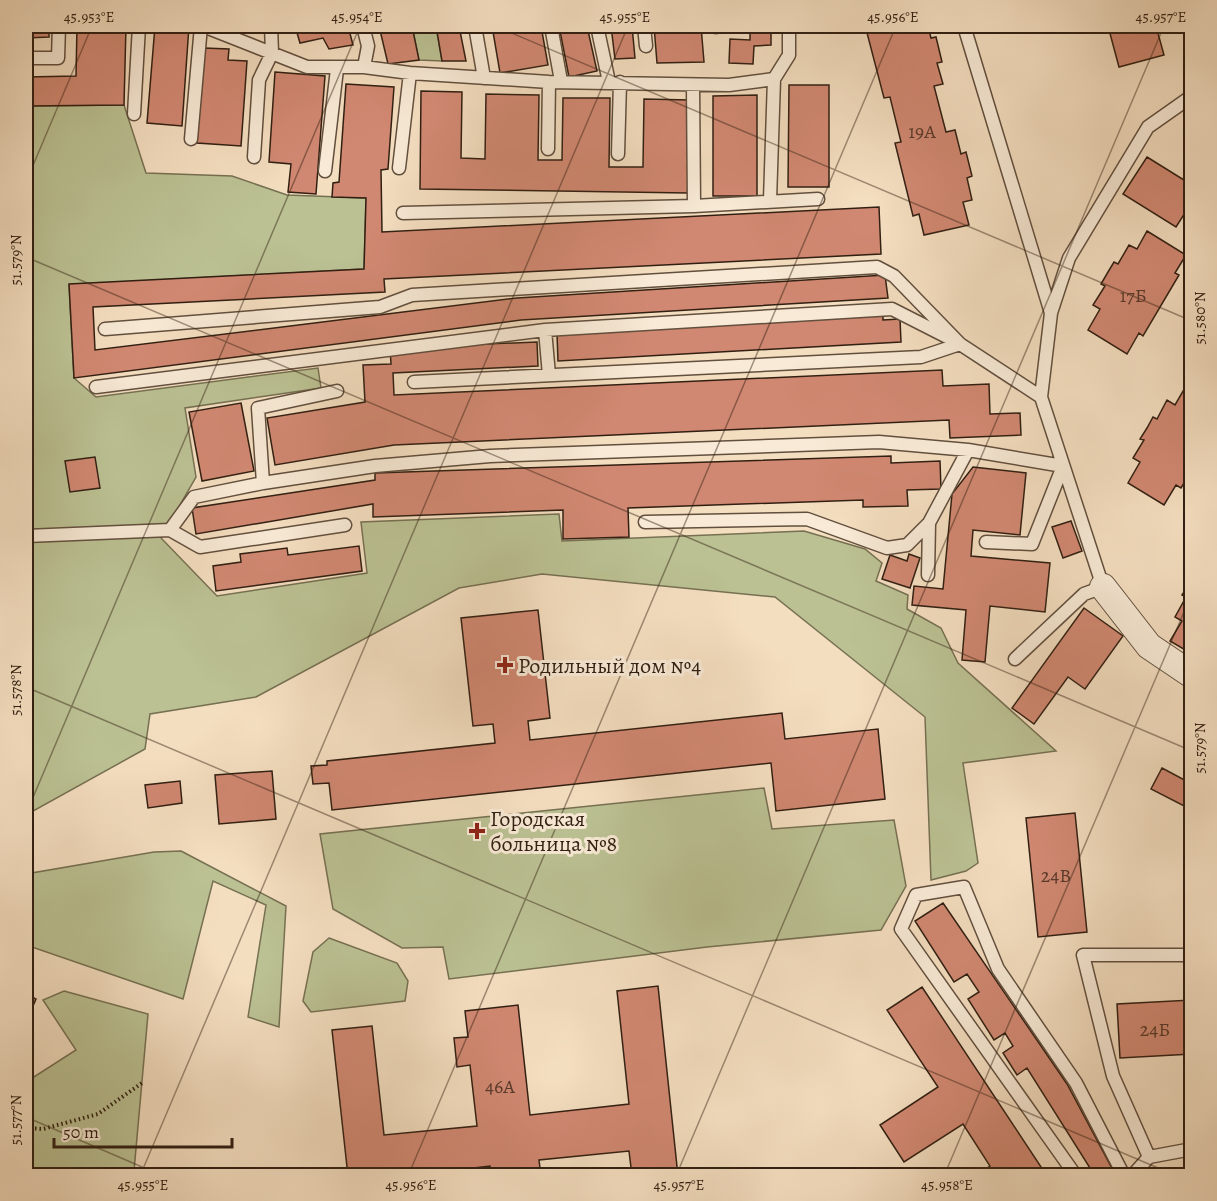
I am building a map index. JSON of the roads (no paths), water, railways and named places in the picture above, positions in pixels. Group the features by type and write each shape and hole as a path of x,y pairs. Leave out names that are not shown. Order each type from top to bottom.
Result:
{"street":[{"path":"1103,587 1149,646 1191,675"}],"lane":[{"path":"26,58 58,58 59,26"},
{"path":"134,114 139,26"},
{"path":"191,139 202,26 307,67 338,69 364,67 410,73 555,82 729,85 774,80"},
{"path":"254,157 259,80 272,54 271,26"},
{"path":"363,26 368,46 364,67"},
{"path":"476,26 484,78"},
{"path":"548,149 555,82 550,26"},
{"path":"597,26 614,82 618,154"},
{"path":"644,26 646,46"},
{"path":"770,200 774,80 789,55 789,26"},
{"path":"964,26 1052,313"},
{"path":"325,171 338,69"},
{"path":"399,168 410,73"},
{"path":"693,85 694,206"},
{"path":"1015,659 1084,594 1103,587 1041,397 1052,313 1069,258 1148,127 1191,96"},
{"path":"403,213 694,206 818,199"},
{"path":"105,328 380,307 412,295 877,267 894,276 960,344"},
{"path":"96,387 545,330 892,309 960,344 1041,397"},
{"path":"545,330 549,375"},
{"path":"414,382 921,357 960,344"},
{"path":"263,483 258,408 337,391"},
{"path":"170,530 194,497 263,483 375,466 490,456 879,442 968,450 1063,466"},
{"path":"645,522 807,519 887,548 906,545 929,523 968,450"},
{"path":"986,542 1032,544 1063,466"},
{"path":"928,575 929,523"},
{"path":"26,536 170,530 200,547 345,525"},
{"path":"1076,1176 901,929 915,895 964,887 998,969 1076,1083 1124,1176"},
{"path":"1149,1157 1113,1076 1083,955 1191,955"},
{"path":"1132,1176 1149,1157 1191,1149"}],"place":[{"name":"Родильный дом №4","path":"505,665"},
{"name":"Городская больница №8","path":"477,831"}]}
